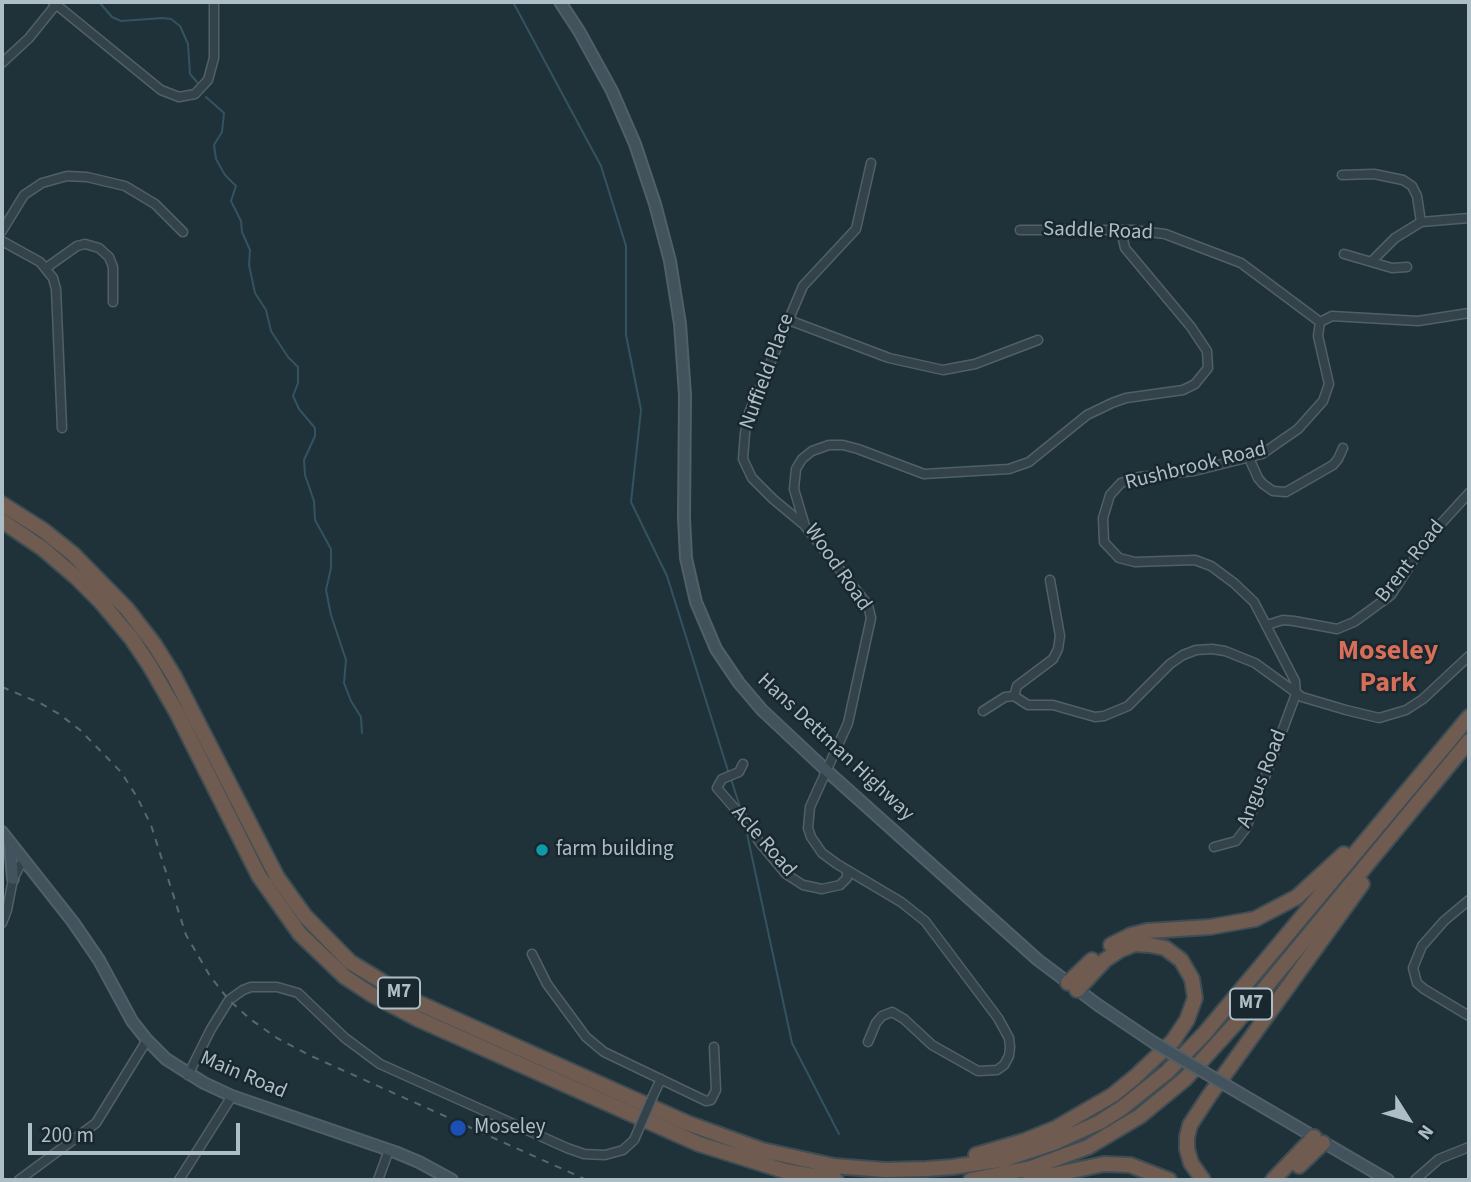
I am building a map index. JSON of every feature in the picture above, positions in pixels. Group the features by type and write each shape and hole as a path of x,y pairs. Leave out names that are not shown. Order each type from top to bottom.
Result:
{"highway":[{"name":"M7","path":"2,504 43,530 88,568 127,609 154,644 185,697 277,877 304,916 350,962 414,1001 725,1138 801,1160 834,1166 885,1170 953,1167 1005,1159 1032,1151 1100,1122 1145,1092 1205,1033 1469,717"},
{"name":"M7","path":"2,521 42,548 77,578 132,639 172,704 259,876 300,934 345,977 418,1019 699,1144 764,1166 836,1180"},
{"name":"M7","path":"971,1180 1031,1168 1088,1147 1140,1116 1166,1096 1235,1024 1469,741"},
{"path":"1072,987 1114,942 1131,935 1238,924 1284,906 1310,887 1335,863 1419,765 1439,752"},
{"path":"1203,1180 1191,1163 1187,1149 1187,1137 1197,1114 1425,794"},
{"path":"885,1170 990,1152 1024,1141 1076,1117 1135,1077 1173,1041 1187,1020 1195,998 1192,979 1185,965 1165,948 1150,945 1135,944 1120,950 1072,987"},
{"path":"1273,1180 1319,1140"},
{"path":"1285,1180 1319,1140"},
{"path":"1029,1180 1096,1165 1130,1164 1169,1180"}],"street":[{"path":"2,63 29,38 56,3 161,90 179,97 195,93 208,80 214,58 214,2"},
{"name":"Hans Dettman Highway","path":"560,2 595,60 625,120 647,178 670,261 680,324 685,395 685,550 692,590 701,618 725,665 750,696 827,771 1022,946 1072,987 1153,1042 1388,1180"},
{"name":"Nuffield Place","path":"805,526 758,485 746,468 743,459 745,433 749,413 786,319 806,280 856,229 871,163"},
{"path":"1342,175 1374,174 1403,180 1412,186 1417,196 1420,222"},
{"path":"2,231 24,195 42,183 67,176 88,177 125,187 155,204 183,232"},
{"path":"1372,261 1395,238 1420,222 1469,218"},
{"name":"Saddle Road","path":"1020,230 1141,230 1165,234 1225,255 1259,275 1320,322"},
{"name":"Wood Road","path":"869,1042 881,1016 892,1012 904,1019 932,1045 978,1071 997,1070 1009,1056 1009,1038 998,1018 937,935 906,905 847,871 822,852 811,837 808,828 810,807 844,736 871,626 871,612 844,573 805,526 796,500 793,480 796,469 802,459 821,447 843,445 924,474 1009,469 1029,462 1087,415 1112,403 1126,398 1183,390 1201,379 1208,368 1208,351 1125,248 1121,230"},
{"path":"2,241 46,268 57,289 62,428"},
{"path":"46,268 77,246 85,244 99,248 109,257 113,267 113,302"},
{"path":"1344,254 1392,268 1407,267"},
{"path":"1320,322 1332,316 1418,321 1469,313"},
{"path":"786,319 889,358 943,370 975,364 1038,340"},
{"name":"Rushbrook Road","path":"1296,694 1293,676 1249,596 1202,561 1126,561 1112,553 1104,542 1102,533 1107,501 1121,483 1139,477 1194,471 1249,458 1284,441 1323,401 1329,384 1318,336 1320,322"},
{"path":"1249,458 1263,484 1273,491 1286,492 1333,465 1343,447"},
{"name":"Brent Road","path":"1267,625 1294,621 1337,629 1354,622 1391,595 1427,539 1469,493"},
{"path":"1014,696 1017,687 1053,659 1058,649 1060,636 1050,580"},
{"path":"983,711 1006,697 1014,696 1028,705 1052,710 1060,708 1095,717 1118,712 1183,655 1196,650 1212,649 1225,651 1255,663 1296,694 1371,717 1392,715 1423,699 1469,656"},
{"name":"Angus Road","path":"1214,847 1236,841 1246,828 1296,694"},
{"name":"Acle Road","path":"743,764 739,772 722,779 717,788 744,819 771,858 792,879 803,885 828,888 844,881 847,871"},
{"name":"Main Road","path":"2,832 89,943 132,1021 166,1059 188,1074 232,1096 390,1150 452,1180"},
{"path":"2,923 10,901 13,879 10,842"},
{"path":"13,879 23,860"},
{"path":"1469,900 1444,921 1422,946 1413,968 1418,983 1424,989 1469,1016"},
{"path":"532,954 547,984 586,1037 604,1052 699,1099 710,1100 716,1090 714,1047"},
{"path":"188,1074 229,1000 251,987 277,987 299,993 345,1038 380,1064 567,1148 596,1156 623,1150 634,1140 661,1079"},
{"path":"19,1180 96,1123 147,1040"},
{"path":"179,1180 232,1096"},
{"path":"1415,1180 1439,1159 1469,1147"},
{"path":"377,1180 390,1150"}],"waterway":[{"path":"99,2 112,17 121,21 163,18 171,19 180,26 188,44 190,74 197,82"},
{"path":"513,2 601,166 626,246 626,335 641,410 631,502 667,576 729,774"},
{"path":"206,97 224,113 222,132 214,145 216,159 225,175 236,186 231,201 250,250 249,265 255,293 266,310 271,331 298,367 298,383 293,396 299,409 315,428 315,436 304,460 305,475 314,501 315,520 331,549 331,568 326,590 346,660 344,683 361,717 362,733"},
{"path":"731,779 741,810"},
{"path":"746,829 792,1043 839,1134"}],"railway":[{"path":"2,687 59,714 80,730 121,772 151,825 186,935 210,976 229,1000 250,1019 277,1038 309,1055 587,1180"}],"place":[{"name":"farm building","path":"542,850"},
{"name":"Moseley","path":"458,1128"}],"district":[{"name":"Moseley Park","path":"1388,669"}]}
